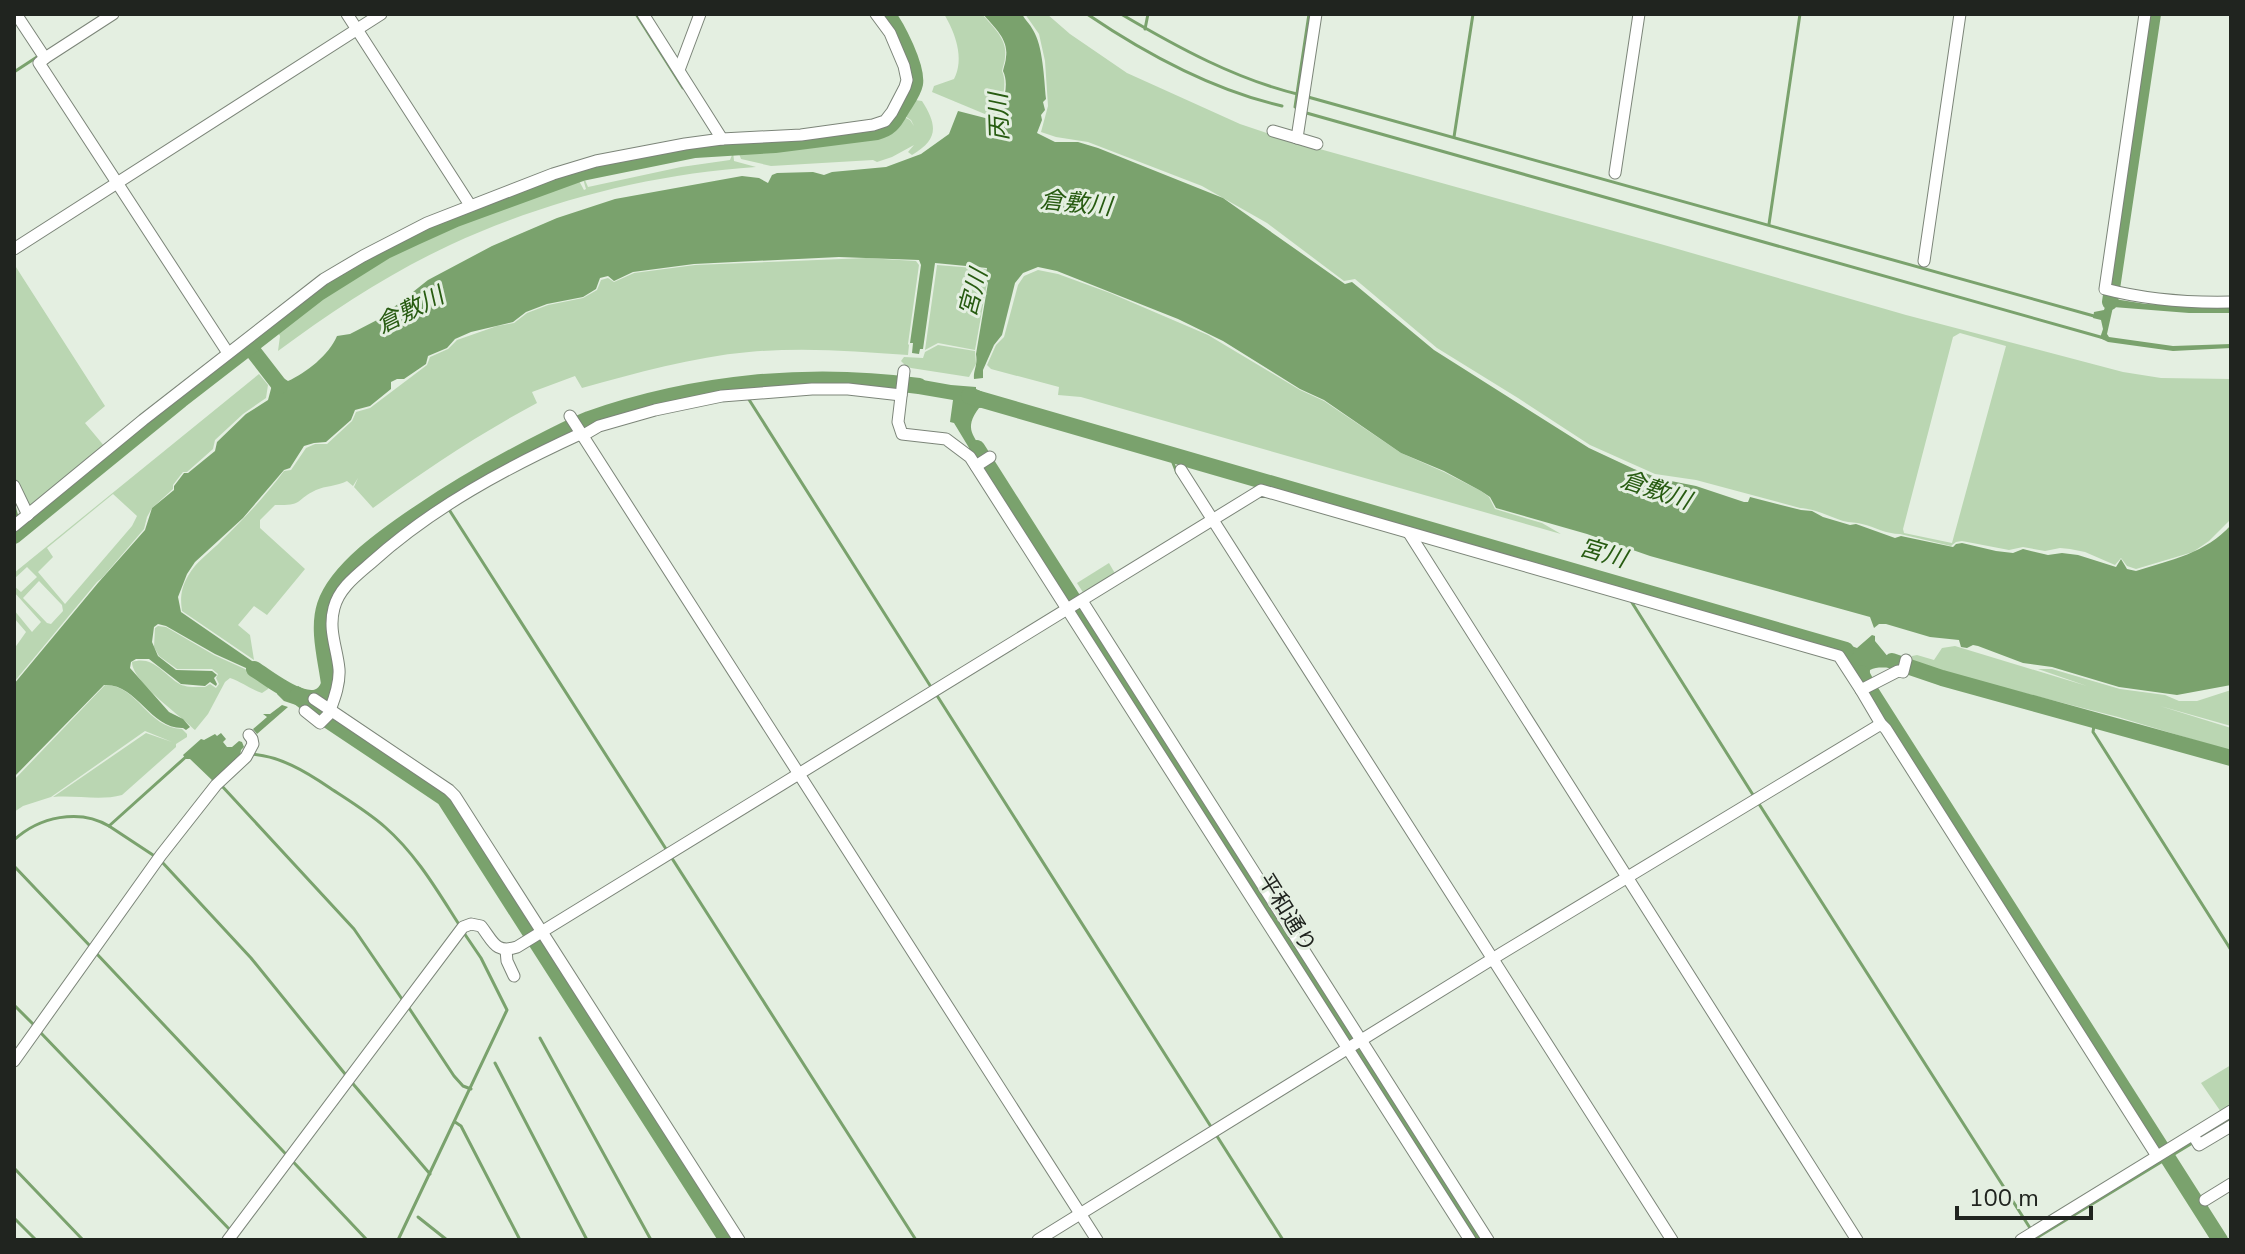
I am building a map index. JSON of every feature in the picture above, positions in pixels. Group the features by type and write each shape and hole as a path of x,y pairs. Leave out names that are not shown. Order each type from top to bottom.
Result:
{"street":[{"path":"16,14 43,55"},
{"path":"113,14 43,55 39,63 228,353"},
{"path":"347,14 470,205"},
{"path":"14,249 119,186 359,32 381,14"},
{"path":"643,14 722,139"},
{"path":"679,70 700,14"},
{"path":"14,526 119,439 324,279 427,223 553,174 596,161 685,144 801,135 885,121 907,80 890,33 876,14"},
{"path":"1297,138 1316,14"},
{"path":"1615,173 1639,14"},
{"path":"1924,261 1960,14"},
{"path":"2145,14 2105,289 2148,299 2231,302"},
{"path":"1273,131 1317,144"},
{"path":"305,711 320,723 328,714 339,683 340,671 331,630 333,610 345,586 410,530 478,485 599,426 655,410 693,401 812,389 901,393 904,373"},
{"name":"平和通り","path":"901,393 898,422 902,434 951,441 984,461 1356,1045 1470,1240"},
{"path":"570,417 802,772 1083,1212 1097,1240"},
{"path":"1181,470 1210,522 1672,1240"},
{"path":"14,486 28,515"},
{"path":"228,1240 461,928 471,924 481,926 497,947 506,950 517,947 1261,490 1839,656 1865,687 1881,724 2161,1153"},
{"path":"1406,532 1857,1240"},
{"path":"1865,687 1898,671 1903,672 1905,664"},
{"path":"314,699 328,714 449,790 537,935 739,1240"},
{"path":"1038,1240 1881,724"},
{"path":"14,1061 159,859 249,745"},
{"path":"506,950 514,976"},
{"path":"1356,1045 1488,1240"},
{"path":"2021,1240 2161,1153 2195,1138 2230,1114"},
{"path":"2195,1138 2199,1145 2231,1126"},
{"path":"2205,1200 2231,1184"}],"shaded area":[{"path":"944,14 982,14 1002,39 1005,50 1002,71 1004,89 999,107 992,117 932,92 934,86 954,79 959,63 955,37"},
{"path":"1025,14 1047,14 1070,34 1127,73 1240,124 1291,141 1906,315 2123,372 2161,378 2231,379 2231,519 2193,552 2136,569 2127,566 2121,558 2115,565 2070,549 2045,551 2023,547 2009,550 1962,541 1951,546 1843,521 1817,511 1696,480 1655,474 1590,445 1437,348 1355,279 1344,281 1267,223 1202,186 1088,142 1041,132 1048,106 1045,61 1039,34","holes":["1960,333 2006,346 1952,543 1904,533 1953,337"]},
{"path":"915,100 922,101 931,118 933,132 927,144 912,155 908,152 914,145 877,162 771,166 741,159 738,151 778,150 874,137 891,130 902,116 914,126 911,120 903,115"},
{"path":"733,151 734,161 756,167 638,183 561,203 486,229 427,256 383,281 278,351 280,336 277,331 345,281 411,243 482,212 578,179 584,190 583,179 657,161","holes":["732,155 730,160 588,187 585,180 658,162"]},
{"path":"866,258 916,261 919,265 908,355 828,350 769,351 728,354 686,362 582,388 575,376 532,392 537,403 453,453 373,508 354,487 358,478 353,486 347,481 316,490 295,503 275,505 260,520 260,528 305,569 267,615 254,606 238,625 250,635 254,660 182,611 182,589 191,571 247,515 284,471 291,470 306,448 327,444 352,421 356,412 370,408 427,365 430,357 448,349 457,340 514,323 527,313 548,305 583,298 597,290 601,280 608,278 614,282 634,273 695,265"},
{"path":"14,264 105,406 85,423 105,447 38,502 30,505 14,480"},
{"path":"937,265 986,269 984,277 987,283 975,350 938,343 925,350"},
{"path":"1038,270 1110,293 1208,335 1324,401 1401,453 1481,491 1489,497 1495,509 1542,523 1561,534 1081,397 1058,395 1059,387 991,369 987,365 996,345 1004,337 1018,285 1024,276"},
{"path":"938,345 975,351 976,364 969,377 911,368 901,361 904,357 923,358 925,352"},
{"path":"259,374 268,385 266,398 215,440 213,449 187,472 183,472 173,489 152,508 144,529 14,682 14,649 26,632 14,618 14,610 32,632 41,622 14,592 14,586 21,592 37,577 27,567 14,579 14,573","holes":["113,494 137,516 132,526 65,604 38,572 53,557 47,548","39,581 62,605 63,611 51,624 23,598"]},
{"path":"1109,563 1117,577 1086,597 1077,583"},
{"path":"166,627 245,669 270,685 268,689 262,693 230,678 195,730 148,689 132,662 151,663 178,683 188,686 205,687 210,684 216,688 219,684 218,674 212,669 177,669 159,656 154,647 155,628"},
{"path":"1955,646 2087,686 2038,669 2052,669 2120,689 2165,695 2179,701 2197,701 2231,690 2231,726 2160,706 2231,728 2231,751 2118,717 1934,670 1911,661 1912,656 1917,655 1934,660 1942,648"},
{"path":"105,685 126,692 160,722 182,729 187,737 122,795 106,798 53,797 146,733 172,742 145,731 51,797 14,812 14,780"},
{"path":"2231,1065 2231,1105 2221,1112 2201,1083"}],"water":[{"path":"983,14 1022,14 1032,28 1039,45 1046,99 1037,133 1055,142 1078,142 1098,148 1223,198 1345,284 1352,282 1434,350 1589,448 1634,469 1744,502 1748,502 1750,497 1812,511 1895,538 1901,536 1953,547 1962,543 2013,553 2023,549 2048,555 2078,555 2116,567 2121,559 2127,569 2136,571 2199,549 2231,525 2231,685 2177,695 2119,687 2052,667 2023,663 1978,646 1961,647 1959,640 1930,637 1886,624 1874,628 1870,617 1650,556 1496,508 1490,497 1481,491 1401,453 1324,400 1300,389 1223,341 1178,319 1057,271 1038,267 1023,273 1015,283 1002,335 994,345 983,370 983,378 974,379 988,283 985,277 987,268 935,263 923,349 919,354 912,353 913,343 910,343 921,265 919,260 839,257 694,264 633,272 614,281 608,276 600,278 596,289 583,297 547,304 526,312 513,322 471,332 428,356 426,364 404,379 391,382 391,389 370,406 355,410 351,420 326,442 304,446 290,468 284,470 243,518 195,562 187,574 178,597 181,612 275,677 271,683 158,624 154,627 152,642 158,656 176,670 212,671 217,675 214,678 216,686 210,682 205,686 181,684 149,659 131,662 130,668 169,712 183,719 190,727 186,730 171,726 126,691 104,685 14,777 14,684 145,530 152,508 174,490 184,473 215,451 217,442 246,414 268,400 272,385 265,374 267,368 288,381 295,378 323,356 337,336 350,334 379,319 428,280 492,246 557,218 615,199 742,176 759,178 768,183 777,173 813,172 824,175 886,167 921,154 949,134 958,111 993,120 1004,96 1006,50 999,33"},
{"path":"2108,298 2146,304 2231,307 2231,313 2189,313 2113,307 2107,334 2109,337 2173,346 2231,344 2231,348 2173,351 2108,342 2100,338 2103,329 2101,320 2093,318 2094,312 2104,310"},
{"path":"906,377 976,387 989,395 986,407 979,408 974,415 971,427 986,455 977,461 954,423 950,422 953,400 905,390"},
{"path":"1872,635 1889,658 1903,660 1901,666 1870,670 1869,682 1862,686 1826,649 1829,638 1857,648"},
{"path":"283,680 295,688 298,686 308,691 310,701 305,708 284,701 277,694"},
{"path":"282,705 288,707 257,734 253,729 267,717 263,714 270,714"},
{"path":"221,733 227,747 239,741 244,747 240,757 214,782 183,755 201,739"}],"waterway":[{"path":"636,14 683,88"},
{"path":"14,536 319,293 386,251 456,219 582,173 695,150 775,145 885,129 896,119 915,84 910,58 887,14"},
{"path":"1087,14 1180,69 1230,90 1282,106"},
{"path":"1121,14 1231,71 1301,95"},
{"path":"1145,29 1148,14"},
{"path":"1295,107 1309,14"},
{"path":"1454,137 1473,14"},
{"path":"1769,224 1800,14"},
{"path":"2110,302 2153,14"},
{"path":"14,72 40,55"},
{"path":"1308,97 2094,316"},
{"path":"1303,112 2104,338"},
{"path":"249,346 280,386"},
{"path":"254,669 304,697 315,698 323,694 329,684 323,644 323,614 340,578 393,531 449,493 583,421 669,396 752,383 835,380 919,386"},
{"name":"宮川","path":"969,396 1846,650"},
{"path":"748,398 931,687"},
{"path":"977,448 1480,1240"},
{"path":"1172,454 1177,473"},
{"path":"14,506 17,517"},
{"path":"448,508 916,1240"},
{"path":"1631,601 1755,798"},
{"name":"宮川","path":"1892,661 1942,678 2231,758"},
{"path":"1861,673 2220,1240"},
{"path":"936,694 1283,1240"},
{"path":"297,696 444,798 727,1240"},
{"path":"2095,719 2093,732 2231,950"},
{"path":"250,754 282,761 302,770 378,822 397,838 417,862 460,926"},
{"path":"14,840 47,821 72,816 97,820 109,826 188,755"},
{"path":"221,785 354,929 404,1002"},
{"path":"1759,804 2030,1228"},
{"path":"109,826 156,857"},
{"path":"162,862 251,958 430,1174"},
{"path":"14,866 91,947"},
{"path":"398,1240 507,1010 481,958 464,933"},
{"path":"96,953 367,1240"},
{"path":"14,1005 34,1025"},
{"path":"409,1008 454,1076 463,1086 471,1089"},
{"path":"40,1032 231,1231"},
{"path":"540,1038 651,1240"},
{"path":"495,1063 587,1240"},
{"path":"2200,1138 2231,1119"},
{"path":"455,1122 461,1126 520,1240"},
{"path":"2033,1240 2194,1142"},
{"path":"14,1168 83,1240"},
{"path":"418,1217 447,1240"},
{"path":"14,1218 36,1240"}],"water label":[{"name":"丙川","path":"999,117"},
{"name":"倉敷川","path":"1076,203"},
{"name":"倉敷川","path":"410,310"},
{"name":"倉敷川","path":"1656,490"}]}
